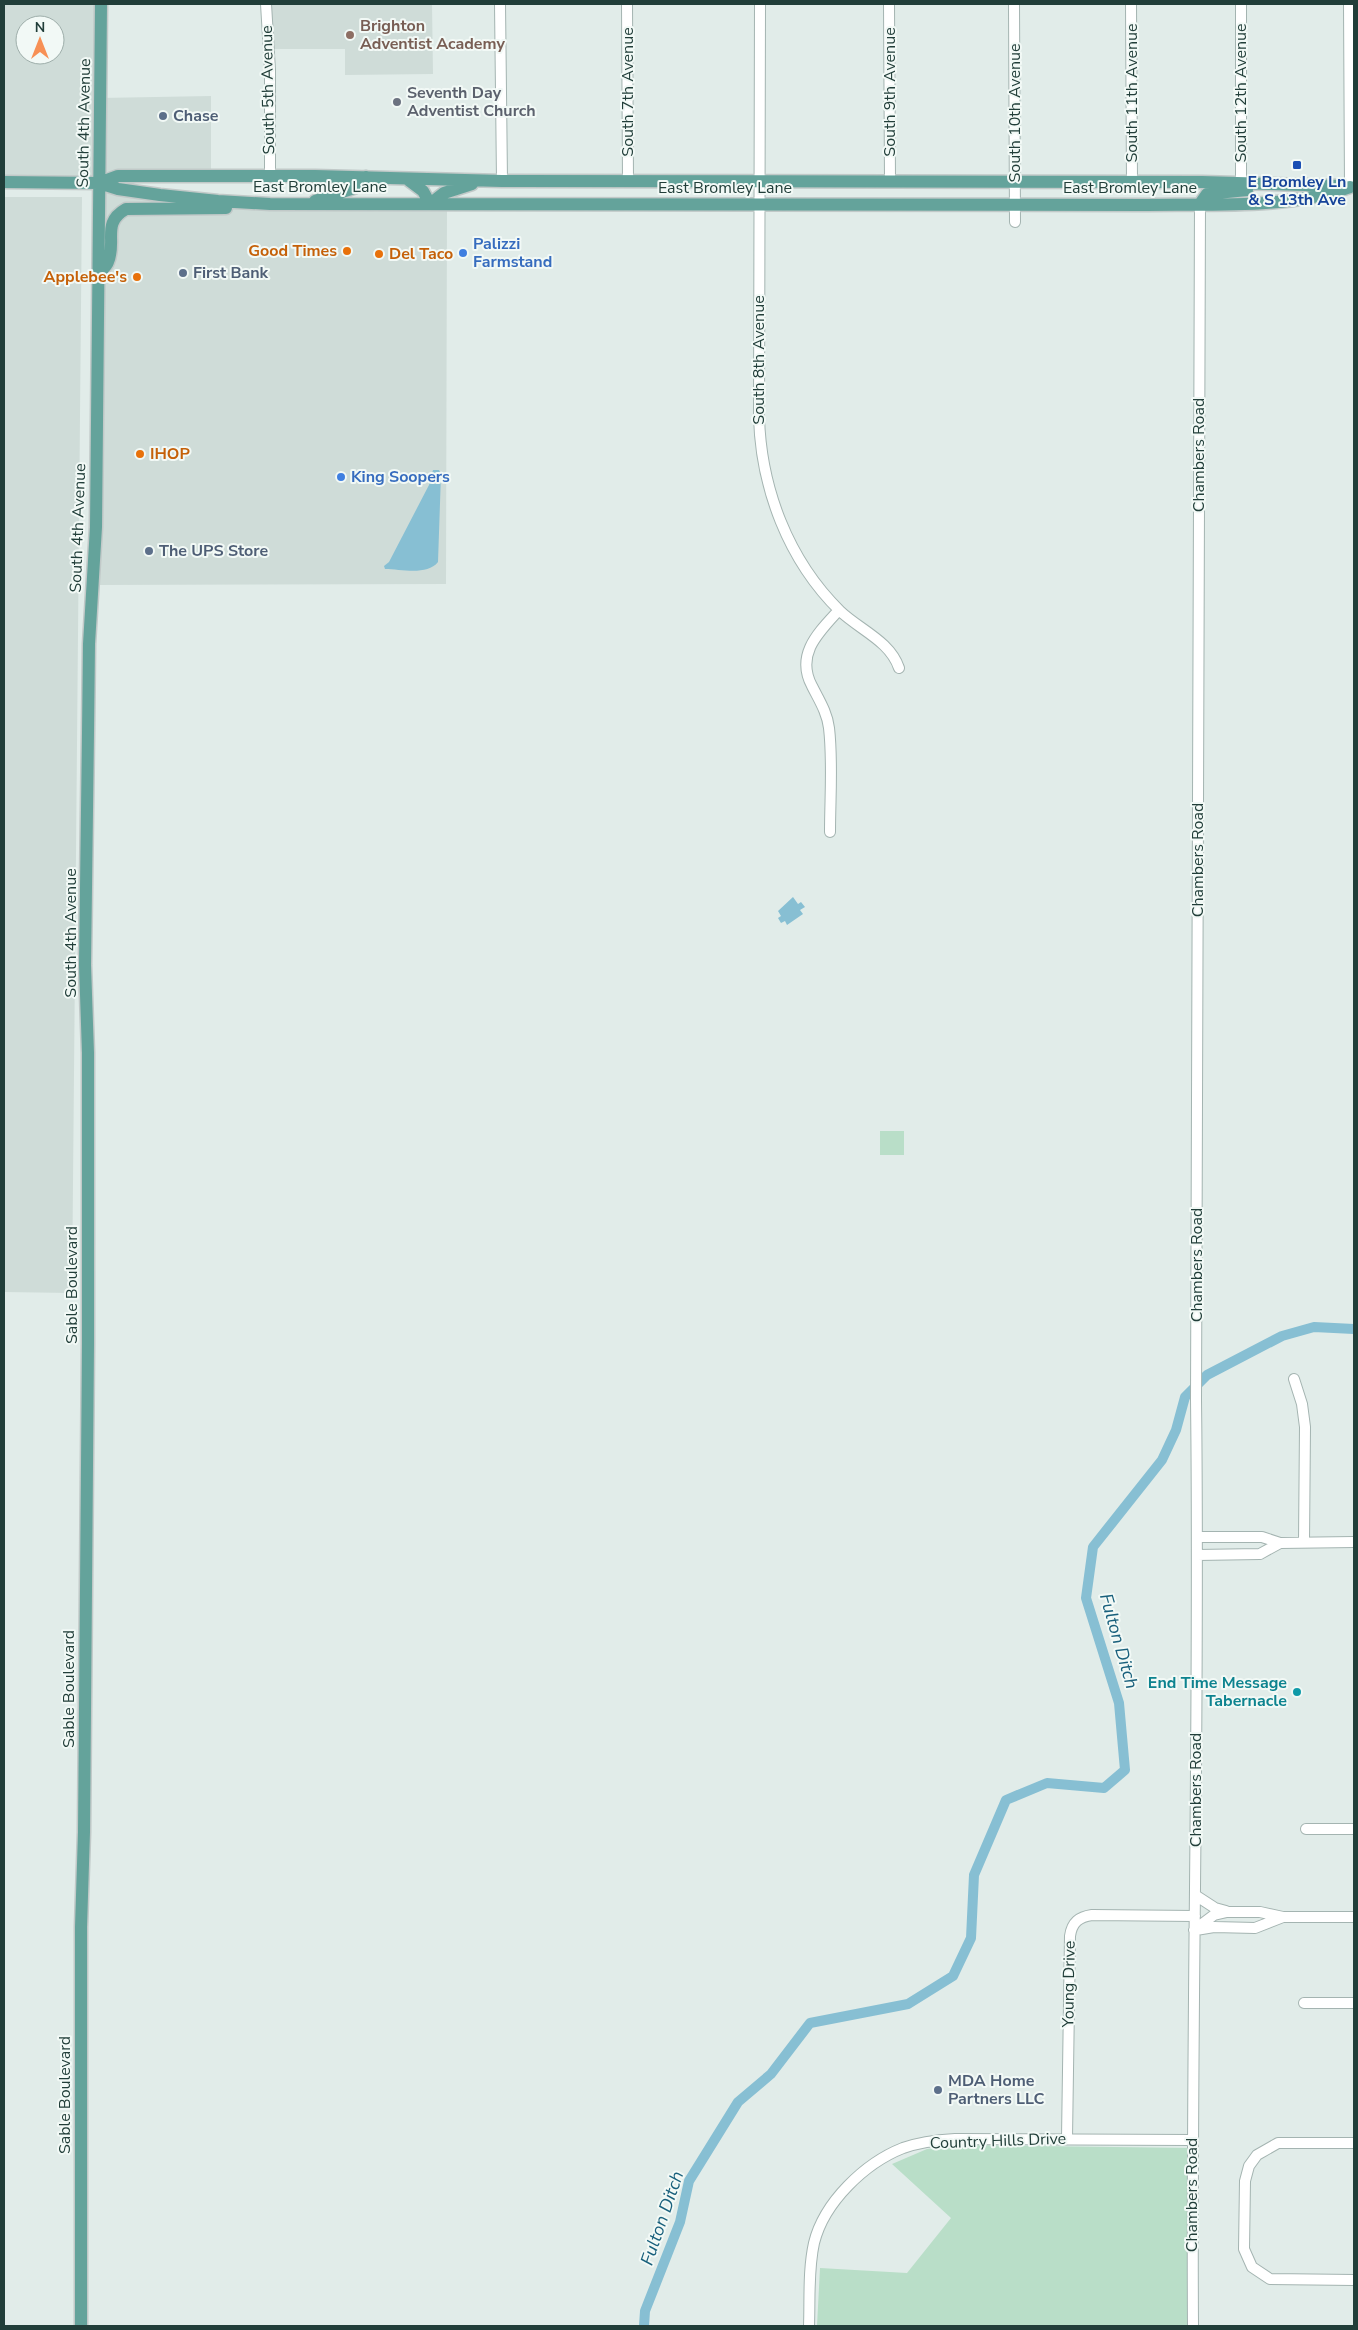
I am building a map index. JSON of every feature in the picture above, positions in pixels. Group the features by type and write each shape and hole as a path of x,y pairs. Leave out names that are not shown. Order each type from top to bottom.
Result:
{"main road":[{"name":"South 4th Avenue","path":"88,1053 86,965 89,644 96,527 101,4"},
{"name":"East Bromley Lane","path":"99,183 118,176 270,176 502,182 1241,182 1352,187"},
{"path":"306,204 354,188 366,177"},
{"path":"407,179 423,191 430,204 449,191 485,181"},
{"name":"East Bromley Lane","path":"4,182 99,183 118,189 239,203 306,204 1200,204 1304,198 1352,187"},
{"path":"1172,182 1192,189 1200,204"},
{"path":"1200,204 1203,197 1210,193 1296,184"},
{"path":"98,274 108,262 112,222 118,214 126,209 224,209 239,203"},
{"name":"Sable Boulevard","path":"82,2326 81,1927 84,1813 88,1053"}],"street":[{"name":"South 5th Avenue","path":"266,4 270,70 270,176"},
{"path":"500,4 502,182"},
{"name":"South 7th Avenue","path":"627,4 628,181"},
{"name":"South 8th Avenue","path":"760,4 759,417 763,462 770,495 791,542 815,581 839,610 893,652 899,668"},
{"name":"South 9th Avenue","path":"890,4 890,181"},
{"name":"South 10th Avenue","path":"1014,4 1015,222"},
{"name":"South 11th Avenue","path":"1131,4 1132,182"},
{"name":"South 12th Avenue","path":"1241,4 1241,182"},
{"path":"1349,4 1352,187"},
{"name":"Chambers Road","path":"1193,2326 1192,2140 1198,1537 1196,1370 1200,204"},
{"path":"830,832 829,730 821,700 809,680 806,659 813,638 839,610"},
{"path":"1294,1379 1302,1404 1304,1421 1304,1542"},
{"path":"1198,1537 1262,1538 1280,1543 1354,1542"},
{"path":"1197,1555 1260,1554 1280,1543"},
{"path":"1306,1829 1354,1829"},
{"path":"1195,1896 1215,1908 1227,1912"},
{"path":"1194,1930 1214,1915 1227,1912 1260,1912 1283,1918 1354,1918"},
{"name":"Young Drive","path":"1067,2138 1070,1936 1073,1925 1079,1919 1092,1915 1195,1916"},
{"path":"1194,1930 1214,1927 1255,1928 1283,1918"},
{"path":"1304,2004 1354,2003"},
{"name":"Country Hills Drive","path":"809,2326 811,2257 819,2229 838,2198 872,2165 899,2150 934,2141 956,2139 1192,2140"},
{"path":"1354,2143 1278,2143 1257,2155 1249,2166 1245,2181 1244,2240 1245,2254 1250,2264 1258,2273 1270,2279 1354,2280"}],"shaded area":[{"path":"4,4 101,4 100,98 211,96 211,176 100,182 296,204 447,205 446,584 95,585 99,183 4,182"},
{"name":"Brighton Adventist Academy","path":"266,4 432,4 433,74 345,75 345,49 269,49"},
{"path":"4,197 82,197 72,1293 4,1292"}],"green space":[{"path":"880,1131 904,1131 904,1155 880,1155"},
{"path":"962,2145 1192,2148 1194,2326 817,2326 820,2268 907,2273 951,2218 892,2164 927,2149"}],"water":[{"path":"433,470 439,470 441,474 438,562 427,569 421,570 385,569 384,566 389,562 429,485"},
{"path":"793,897 798,904 801,902 805,907 800,910 803,914 787,925 785,921 781,923 778,918 781,916 778,911"}],"waterway":[{"name":"Fulton Ditch","path":"644,2326 645,2311 680,2222 689,2181 738,2102 771,2074 810,2023 908,2004 953,1976 971,1938 974,1875 1006,1800 1047,1783 1104,1788 1125,1770 1119,1703 1086,1598 1093,1547 1162,1460 1176,1430 1185,1397 1207,1375 1282,1336 1314,1327 1354,1329"}],"place":[{"name":"Brighton Adventist Academy","path":"350,35"},
{"name":"Seventh Day Adventist Church","path":"397,102"},
{"name":"Chase","path":"163,116"},
{"name":"E Bromley Ln & S 13th Ave","path":"1297,165"},
{"name":"Good Times","path":"347,251"},
{"name":"Palizzi Farmstand","path":"463,253"},
{"name":"Del Taco","path":"379,254"},
{"name":"First Bank","path":"183,273"},
{"name":"Applebee's","path":"137,277"},
{"name":"IHOP","path":"140,454"},
{"name":"King Soopers","path":"341,477"},
{"name":"The UPS Store","path":"149,551"},
{"name":"End Time Message Tabernacle","path":"1297,1692"},
{"name":"MDA Home Partners LLC","path":"938,2090"}]}
